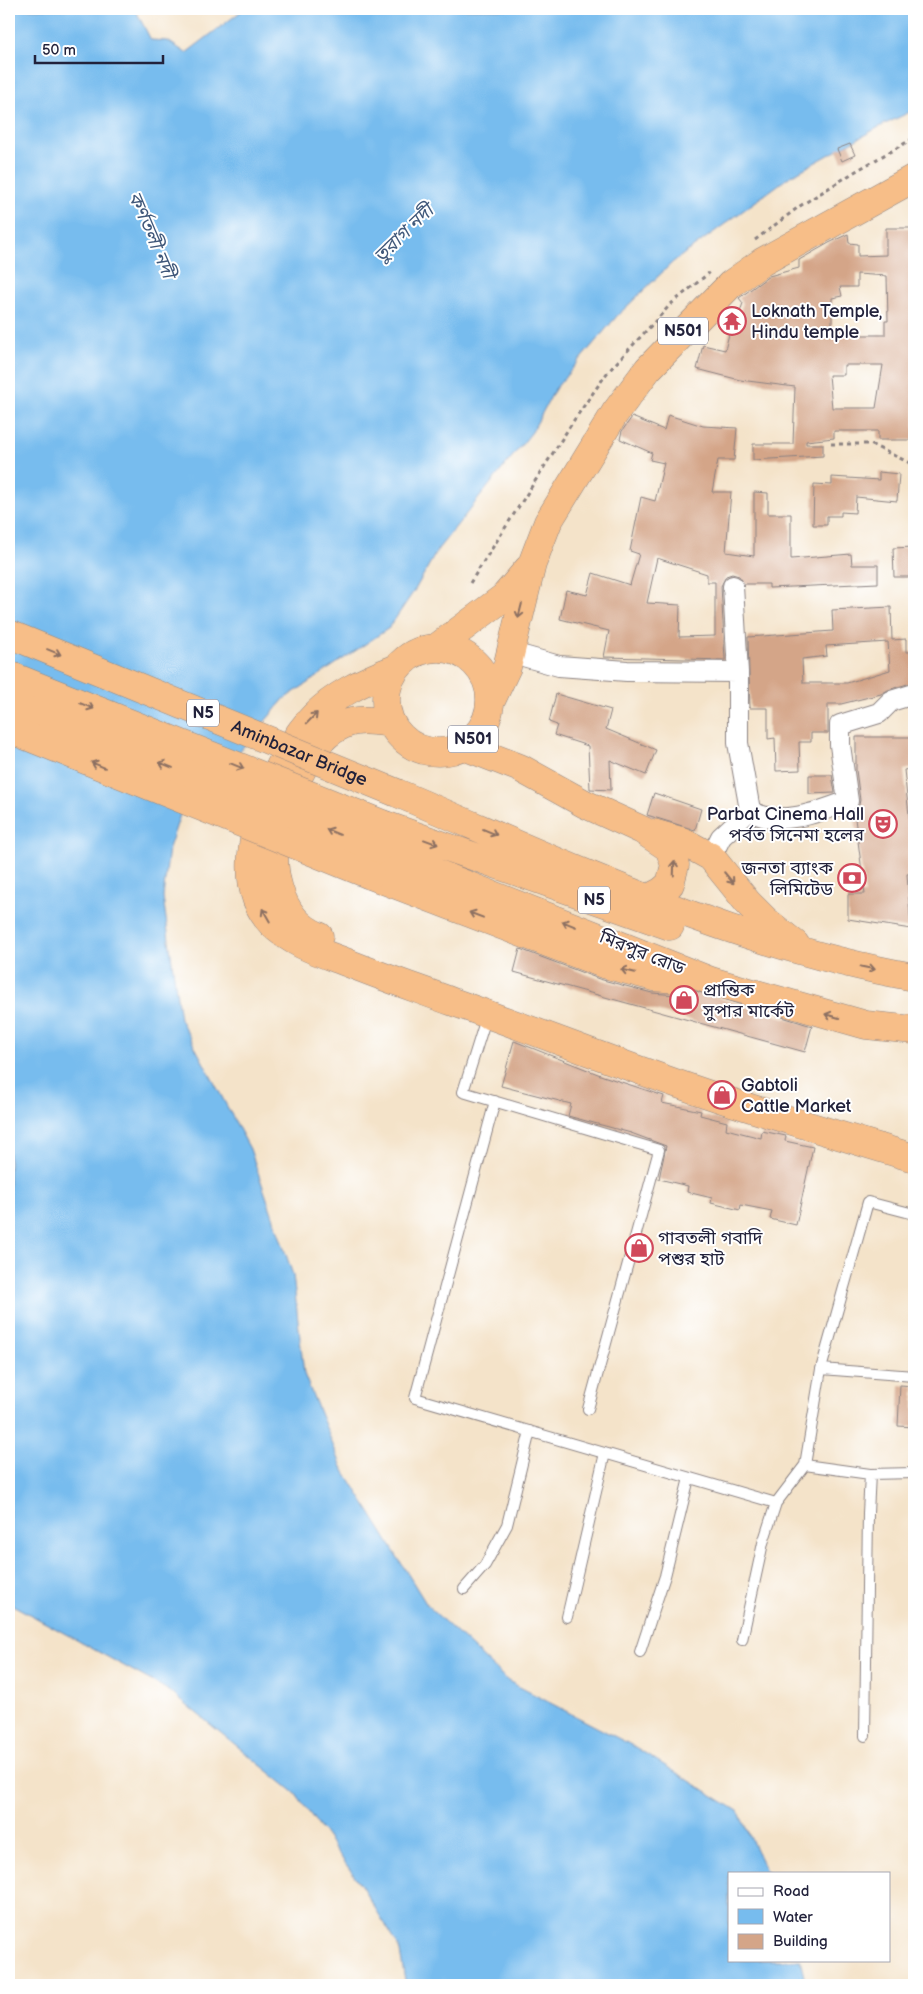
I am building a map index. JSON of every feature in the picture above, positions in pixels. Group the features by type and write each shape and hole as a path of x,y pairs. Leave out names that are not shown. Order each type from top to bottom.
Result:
{"highway":[{"name":"N501","path":"489,709 486,682 475,664 464,655 451,650 436,648 418,652 397,668 389,681 386,695 387,710 391,723 406,742 428,751 440,752 463,746 482,728 507,667 532,564 548,522 615,413 648,369 694,319 731,284 804,236 914,178"},
{"name":"N501","path":"436,648 504,597 532,564"},
{"name":"Aminbazar Bridge","path":"9,634 397,793 647,899"},
{"path":"397,668 364,682 336,697 303,726 274,778 253,837 252,873 254,892 271,923 290,938 325,954 487,1014 723,1100 914,1158"},
{"name":"Aminbazar Bridge","path":"9,675 378,850"},
{"name":"N5","path":"9,703 378,850 609,906 745,949 808,954"},
{"path":"489,709 496,734 520,768"},
{"path":"391,723 354,721 328,734 314,748 278,824 275,868 278,886 284,902 294,919 310,933 808,1114 914,1142"},
{"path":"9,729 378,850"},
{"name":"N501","path":"463,746 520,768 585,804 642,830 684,842 711,858 765,920 808,954"},
{"name":"N501","path":"609,906 647,899 670,884 675,865 669,848 642,830"},
{"name":"মিরপুর রোড","path":"378,850 711,981 866,1025 914,1030"},
{"path":"647,899 737,932 808,954 914,977"},
{"path":"866,1025 914,1050"}],"street":[{"path":"733,586 738,672 738,743 750,810 756,815 788,819 823,810 848,800 840,745 840,725 879,713 891,700 914,694"},
{"path":"510,652 559,666 627,671 738,672"},
{"path":"711,858 720,837 750,810"}],"lane":[{"path":"487,1014 462,1092 658,1150 588,1409"},
{"path":"495,1101 415,1398 776,1503"},
{"path":"742,1640 763,1544 776,1503 805,1465 821,1369 868,1202 914,1214"},
{"path":"821,1369 914,1376"},
{"path":"464,1589 485,1566 507,1526 530,1431"},
{"path":"566,1617 605,1453"},
{"path":"805,1465 870,1474 914,1473"},
{"path":"865,1736 870,1474"},
{"path":"640,1652 665,1576 689,1478"}],"path":[{"path":"832,444 870,444 914,465"}],"water":[{"path":"9,9 135,9 151,40 168,41 186,53 244,9 914,9 914,110 879,127 789,177 673,262 617,316 555,389 532,432 438,549 416,588 389,628 284,699 232,760 189,788 169,848 163,897 180,1019 250,1149 293,1275 304,1374 342,1467 427,1605 508,1681 635,1747 738,1811 767,1872 728,1872 728,1962 800,1962 806,1985 406,1985 399,1947 361,1885 295,1793 168,1690 9,1603"}],"building":[{"path":"850,144 855,155 842,161 837,149"},
{"path":"886,228 914,228 914,440 878,440 878,431 834,431 834,438 806,441 806,444 823,444 823,456 753,460 753,444 793,444 795,387 740,380 697,369 703,345 725,350 731,326 735,327 743,303 739,298 769,276 799,268 799,260 829,243 848,234 849,243 858,244 858,256 886,255","holes":["857,274 887,276 888,321 885,321 885,335 845,335 845,328 832,328 832,298 842,296 840,287 857,287","844,365 883,365 876,408 832,408 829,375 844,375"]},
{"path":"668,415 703,426 737,428 734,460 718,460 712,492 731,492 726,552 754,556 754,492 768,493 768,514 791,514 791,559 851,554 852,565 878,565 878,583 769,588 769,584 744,584 739,576 732,574 726,576 721,586 725,660 604,657 609,631 560,619 566,590 587,595 593,573 630,585 639,554 630,551 641,497 655,501 664,463 650,460 652,453 620,439 622,431 632,417 664,430","holes":["657,558 707,574 707,582 715,582 715,636 679,637 680,605 647,603"]},
{"path":"879,472 899,474 897,501 856,497 855,513 841,512 841,516 827,516 827,525 813,525 814,484 832,485 832,477 879,480"},
{"path":"914,547 914,577 894,577 893,548"},
{"path":"891,607 892,640 906,639 906,652 914,652 914,682 881,694 841,704 828,704 828,733 811,733 811,742 799,742 800,770 776,771 775,738 768,739 768,708 750,708 748,637 833,631 832,610","holes":["888,642 890,670 847,683 803,683 802,659 827,656 826,646"]},
{"path":"556,694 611,710 606,729 656,750 646,775 610,760 611,790 590,789 588,746 554,735 557,725 549,722"},
{"path":"856,737 914,737 914,768 904,770 914,860 914,873 907,874 911,929 848,919 848,894 865,894 854,811 859,805 860,800 856,770"},
{"path":"809,775 832,775 835,793 809,794"},
{"path":"654,793 701,809 695,830 647,815"},
{"name":"প্রান্তিক সুপার মার্কেট","path":"520,949 599,979 652,993 676,995 689,989 812,1026 805,1052 514,972"},
{"path":"514,1041 603,1076 664,1096 662,1103 701,1111 700,1115 727,1122 726,1129 761,1138 762,1131 786,1136 785,1141 813,1147 796,1225 770,1219 772,1211 741,1205 740,1210 711,1203 712,1198 687,1192 688,1186 659,1179 666,1146 631,1133 568,1116 571,1104 501,1086"},
{"path":"900,1385 914,1386 914,1427 898,1426"}],"place":[{"name":"Loknath Temple, Hindu temple","path":"732,321"},
{"name":"Parbat Cinema Hall পর্বত সিনেমা হলের","path":"883,824"},
{"name":"জনতা ব্যাংক লিমিটেড","path":"852,878"},
{"name":"প্রান্তিক সুপার মার্কেট","path":"684,1000"},
{"name":"Gabtoli Cattle Market","path":"722,1095"},
{"name":"গাবতলী গবাদি পশুর হাট","path":"639,1248"}],"water label":[{"name":"তুরাগ নদী","path":"404,234"},
{"name":"কর্ণতলী নদী","path":"151,235"}]}
